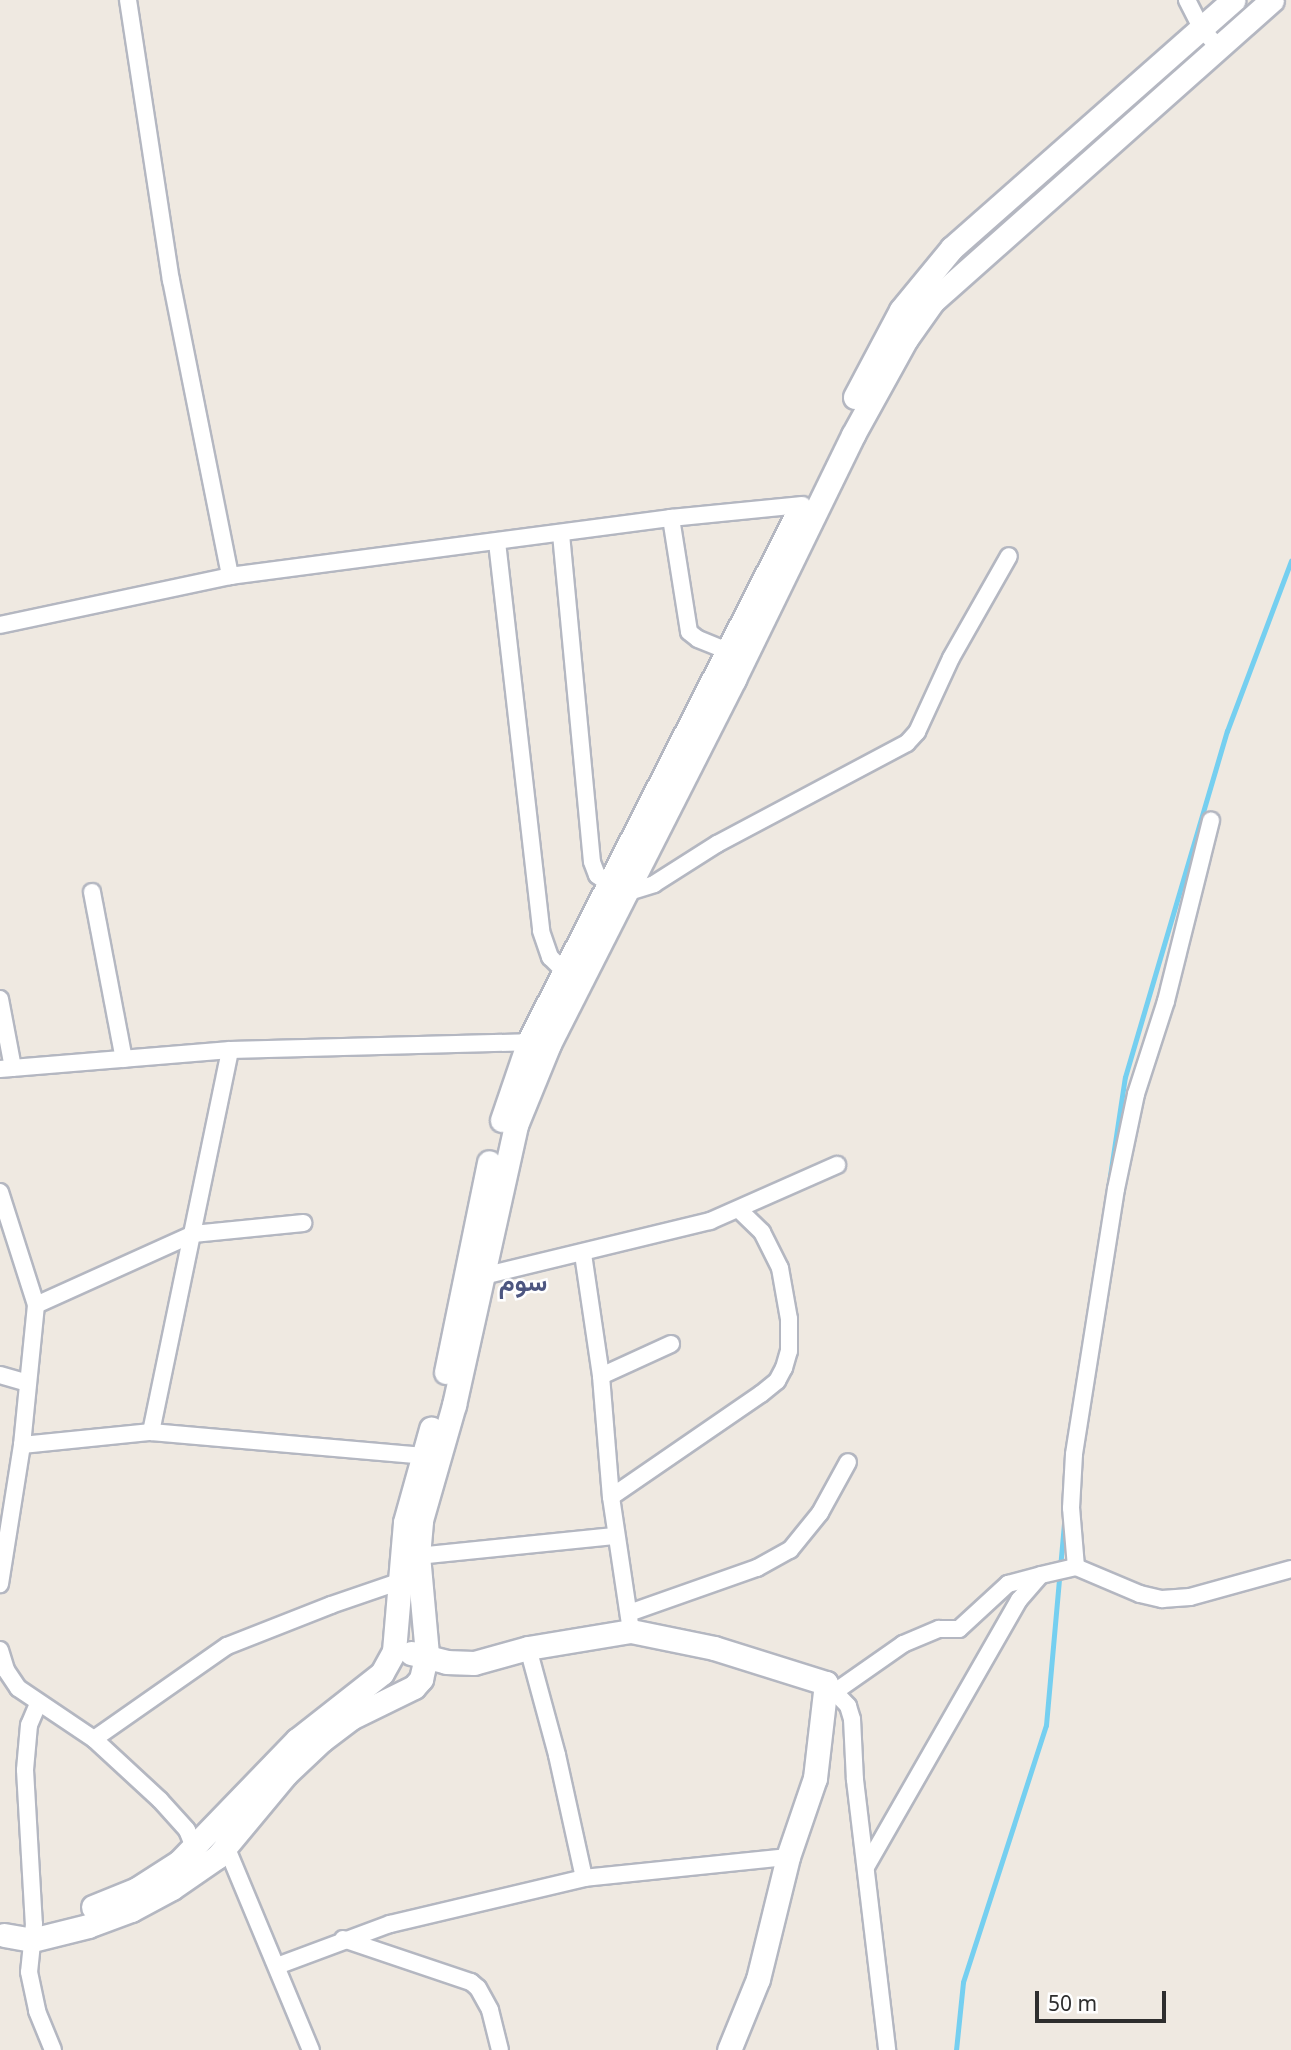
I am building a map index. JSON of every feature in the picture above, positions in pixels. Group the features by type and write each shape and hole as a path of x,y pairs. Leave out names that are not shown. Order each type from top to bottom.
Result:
{"main road":[{"path":"33,1932 137,1889 158,1877 195,1847 297,1740 335,1708 373,1683 388,1664 394,1651 405,1522 444,1381 489,1164 565,972 615,890 734,679 853,435 906,338 924,295 952,248 1233,0"},
{"path":"2,1935 88,1926 131,1910 201,1870 226,1847 286,1774 322,1740 357,1714 414,1687 424,1672 426,1654 418,1556 421,1520 449,1424 508,1150 539,1042 615,890 727,651 887,334 924,295 1272,0"},
{"path":"394,1651 426,1654 458,1664 630,1622 831,1687 815,1778 788,1857 770,1940 729,2050"}],"street":[{"path":"128,0 171,280 230,576"},
{"path":"1187,0 1200,28 1218,47"},
{"path":"0,625 230,576 671,519 802,505"},
{"path":"671,519 689,632 698,639 727,651"},
{"path":"561,534 592,862 597,876 615,890 654,884 717,844 907,743 917,732 951,658 1009,556"},
{"path":"498,542 541,931 550,957 565,972"},
{"path":"1076,1567 1070,1508 1074,1454 1116,1189 1136,1094 1166,1001 1211,821"},
{"path":"92,892 124,1059"},
{"path":"0,999 7,1068 230,1050 539,1042"},
{"path":"151,1432 230,1050"},
{"path":"483,1276 583,1254 710,1221 836,1166"},
{"path":"0,1584 22,1445 36,1305 1,1196"},
{"path":"611,1497 761,1394 777,1381 785,1368 789,1351 789,1319 780,1268 762,1232 739,1210"},
{"path":"36,1305 193,1234 303,1223"},
{"path":"583,1254 601,1376 611,1497 630,1622 790,1550 820,1513 848,1462"},
{"path":"601,1376 671,1344"},
{"path":"0,1375 28,1383"},
{"path":"22,1445 151,1432 424,1457"},
{"path":"418,1556 616,1536"},
{"path":"887,2050 855,1780 852,1719 848,1706 831,1687 903,1644 933,1631 954,1631 966,1625 1008,1584 1041,1575 1076,1567 1152,1597 1175,1599 1291,1569"},
{"path":"866,1867 1019,1600 1041,1575"},
{"path":"94,1739 227,1646 401,1581"},
{"path":"528,1648 557,1755 584,1878"},
{"path":"0,1650 3,1670 18,1688 38,1704 94,1739 172,1811 187,1830 201,1870"},
{"path":"38,1704 29,1724 24,1770 33,1932 28,1956 32,1989 53,2050"},
{"path":"218,1824 311,2050"},
{"path":"276,1966 343,1939 433,1912 584,1878 788,1857"},
{"path":"343,1939 471,1982 478,1988 490,2010 500,2050"}],"waterway":[{"path":"1106,1202 1125,1077 1227,731 1291,561"},
{"path":"956,2050 963,1982 1046,1725 1065,1514"}],"district":[{"name":"سوم","path":"523,1282"}]}
